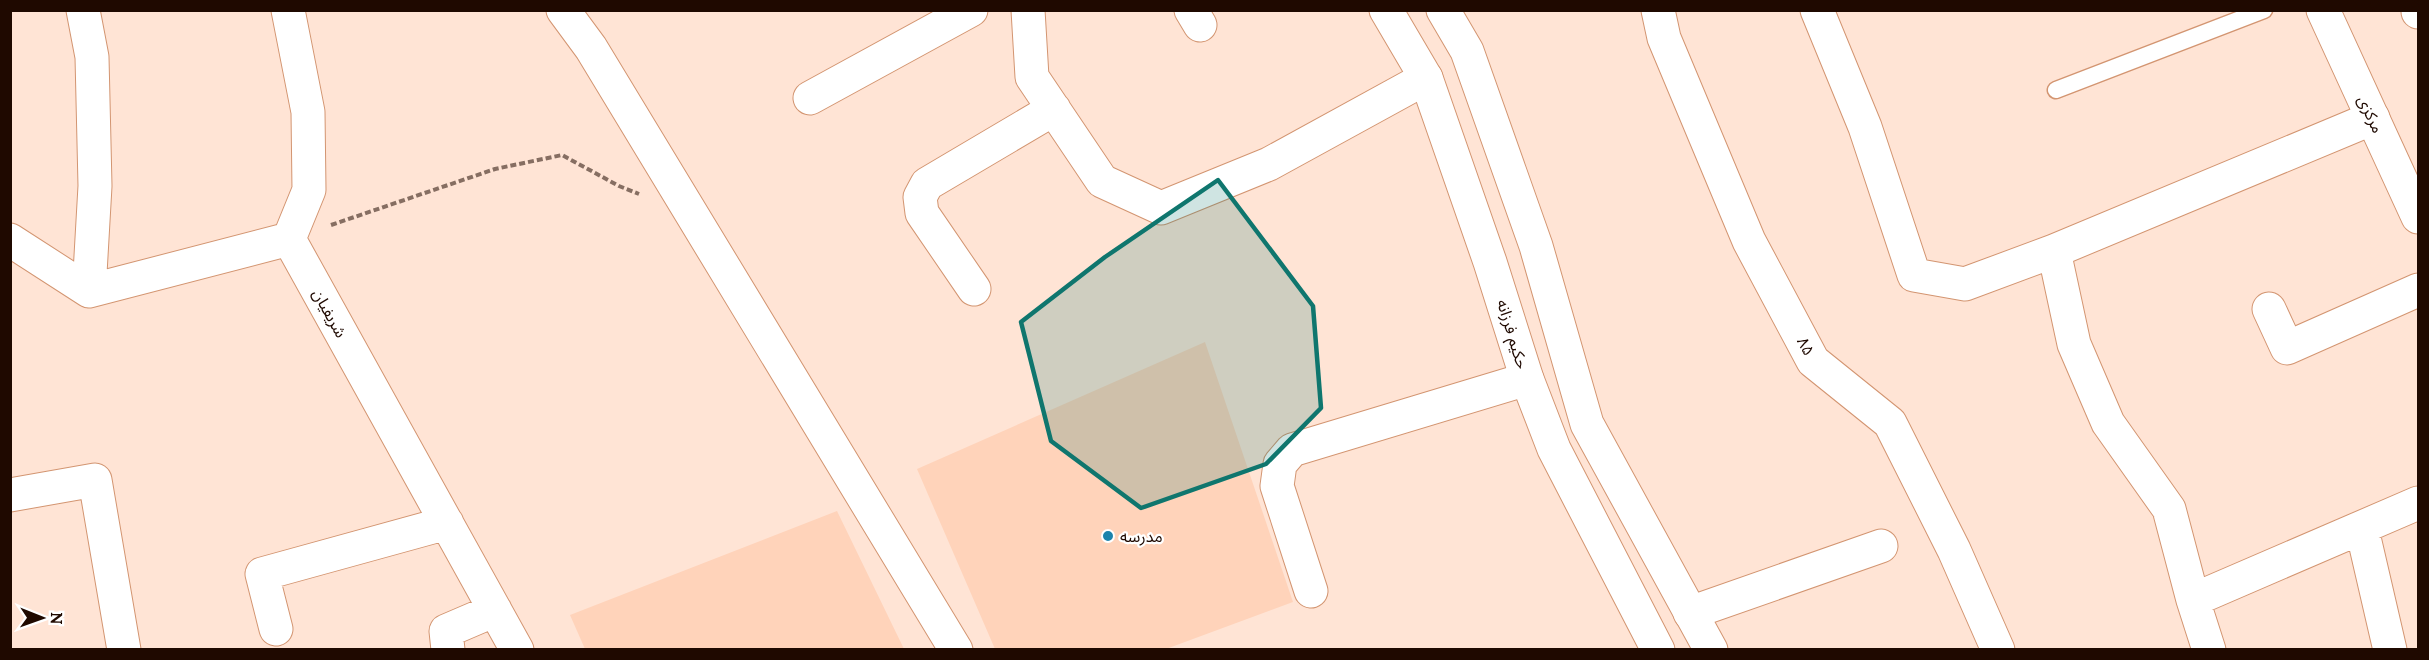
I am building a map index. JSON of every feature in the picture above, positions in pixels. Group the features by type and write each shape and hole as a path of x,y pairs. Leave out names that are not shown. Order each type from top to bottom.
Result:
{"street":[{"path":"83,10 92,57 95,186 89,291"},
{"path":"10,240 89,291 289,239 309,190 308,112 288,10"},
{"path":"563,10 591,48 956,650"},
{"path":"810,98 971,10"},
{"path":"1028,10 1032,77 1102,181 1161,208 1269,164 1426,78"},
{"name":"حکیم فرزانه","path":"1386,10 1426,78 1490,262 1527,379 1554,449 1658,650"},
{"path":"1443,10 1467,51 1536,246 1587,424 1711,650"},
{"name":"۸۵","path":"1658,10 1664,38 1749,241 1813,360 1890,423 1954,550 1998,650"},
{"path":"1817,10 1865,127 1914,275 1965,284 2054,250 2373,118"},
{"name":"مرکزی","path":"2324,10 2418,217"},
{"path":"974,289 922,213 920,198 927,184 1054,109"},
{"name":"شریفیان","path":"289,239 517,650"},
{"path":"1490,262 1536,246"},
{"path":"2054,250 2073,344 2108,423 2169,509 2209,650"},
{"path":"2269,309 2287,348 2418,290"},
{"path":"1311,591 1277,486 1280,464 1292,450 1527,379"},
{"path":"10,495 95,480 124,650"},
{"path":"2193,600 2418,504"},
{"path":"276,629 262,574 447,523"},
{"path":"2362,529 2390,650"},
{"path":"1690,613 1881,546"},
{"path":"448,650 446,631 495,610"}],"lane":[{"path":"2056,90 2264,10"}],"path":[{"path":"289,239 495,169 562,155 640,195"}],"highlighted area":[{"path":"1218,180 1313,306 1321,408 1266,464 1141,508 1051,441 1021,322 1105,257"}],"shaded area":[{"name":"مدرسه","path":"1205,342 1293,602 1166,649 995,649 917,469"},
{"path":"837,511 904,649 585,649 570,615"}],"place":[{"name":"مدرسه","path":"1108,536"}]}
